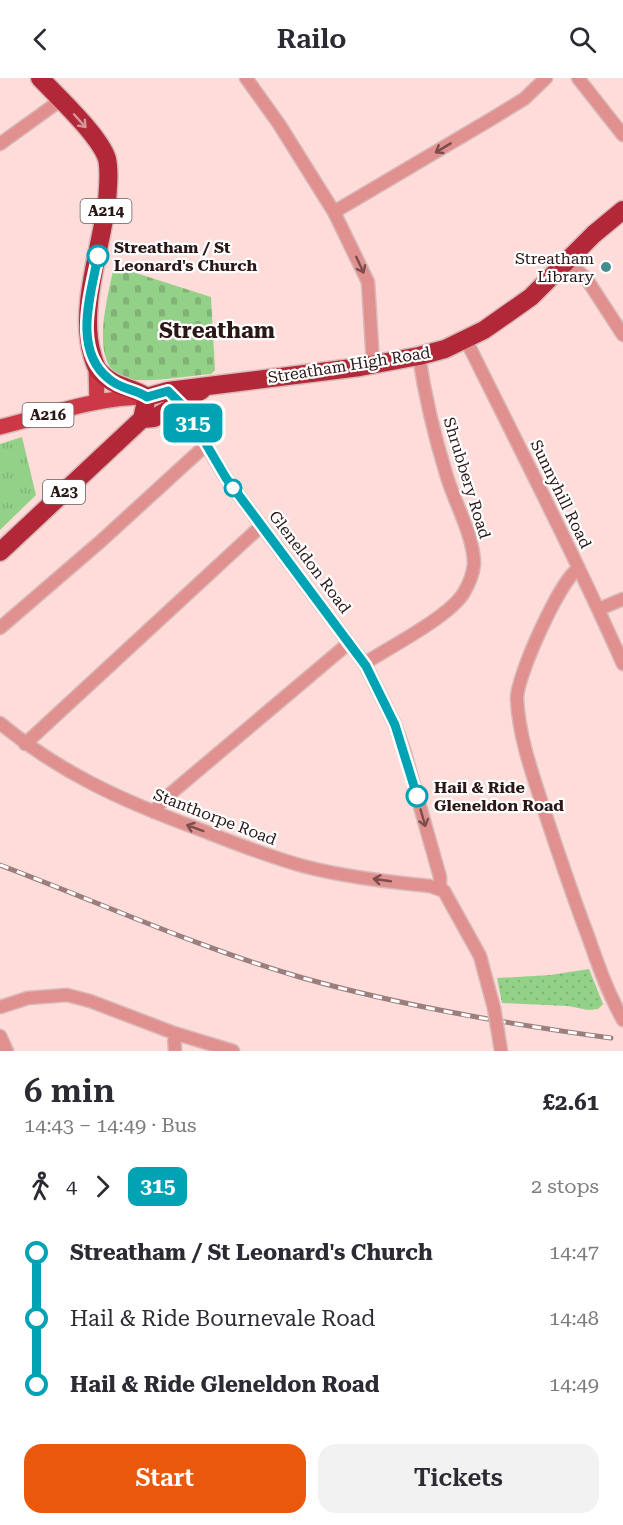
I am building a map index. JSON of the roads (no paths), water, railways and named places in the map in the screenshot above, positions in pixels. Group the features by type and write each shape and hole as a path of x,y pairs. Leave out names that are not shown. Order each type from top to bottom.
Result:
{"highway":[{"name":"A214","path":"40,78 97,141 107,159 108,185 105,218 88,307 88,338 96,366"},
{"name":"Streatham High Road","path":"147,397 168,391 418,357 445,349 484,330 531,297 594,234 623,210"},
{"path":"96,366 117,385 138,391 147,397 142,419"},
{"name":"Streatham High Road","path":"0,552 142,419 154,418 206,387"}],"main road":[{"name":"A216","path":"96,366 97,402"},
{"name":"A216","path":"0,427 97,402 124,397 147,397"}],"street":[{"path":"246,78 279,124 334,212 368,282 374,364"},
{"path":"334,212 494,118 524,99 546,78"},
{"path":"578,78 623,135"},
{"path":"0,144 61,100"},
{"path":"568,262 586,278 623,335"},
{"name":"Sunnyhill Road","path":"466,340 495,394 599,609 623,664"},
{"name":"Shrubbery Road","path":"366,666 370,660 450,609 466,589 474,565 472,547 447,477 437,440 418,357"},
{"name":"Gleneldon Road","path":"181,403 226,478 366,666 395,725 404,750 440,878 440,889 448,894 480,957 491,997 501,1051"},
{"path":"0,628 206,445"},
{"path":"25,744 261,526"},
{"path":"578,568 566,580 522,673 517,697 518,716 532,773 564,871 604,980 623,1020"},
{"path":"599,609 623,599"},
{"path":"154,812 163,800 349,643"},
{"name":"Stanthorpe Road","path":"0,723 47,759 111,795 264,854 330,872 440,889"},
{"path":"0,1007 27,998 67,995 90,1001 174,1033 233,1051"},
{"path":"174,1033 175,1051"},
{"path":"0,1035 7,1051"}],"railway":[{"path":"0,865 188,939 303,978 456,1013 611,1038"}],"place":[{"name":"Streatham / St Leonard's Church","path":"98,256"},
{"name":"Streatham Library","path":"606,267"},
{"name":"Hail & Ride Gleneldon Road","path":"417,796"}],"district":[{"name":"Streatham","path":"217,330"}]}
